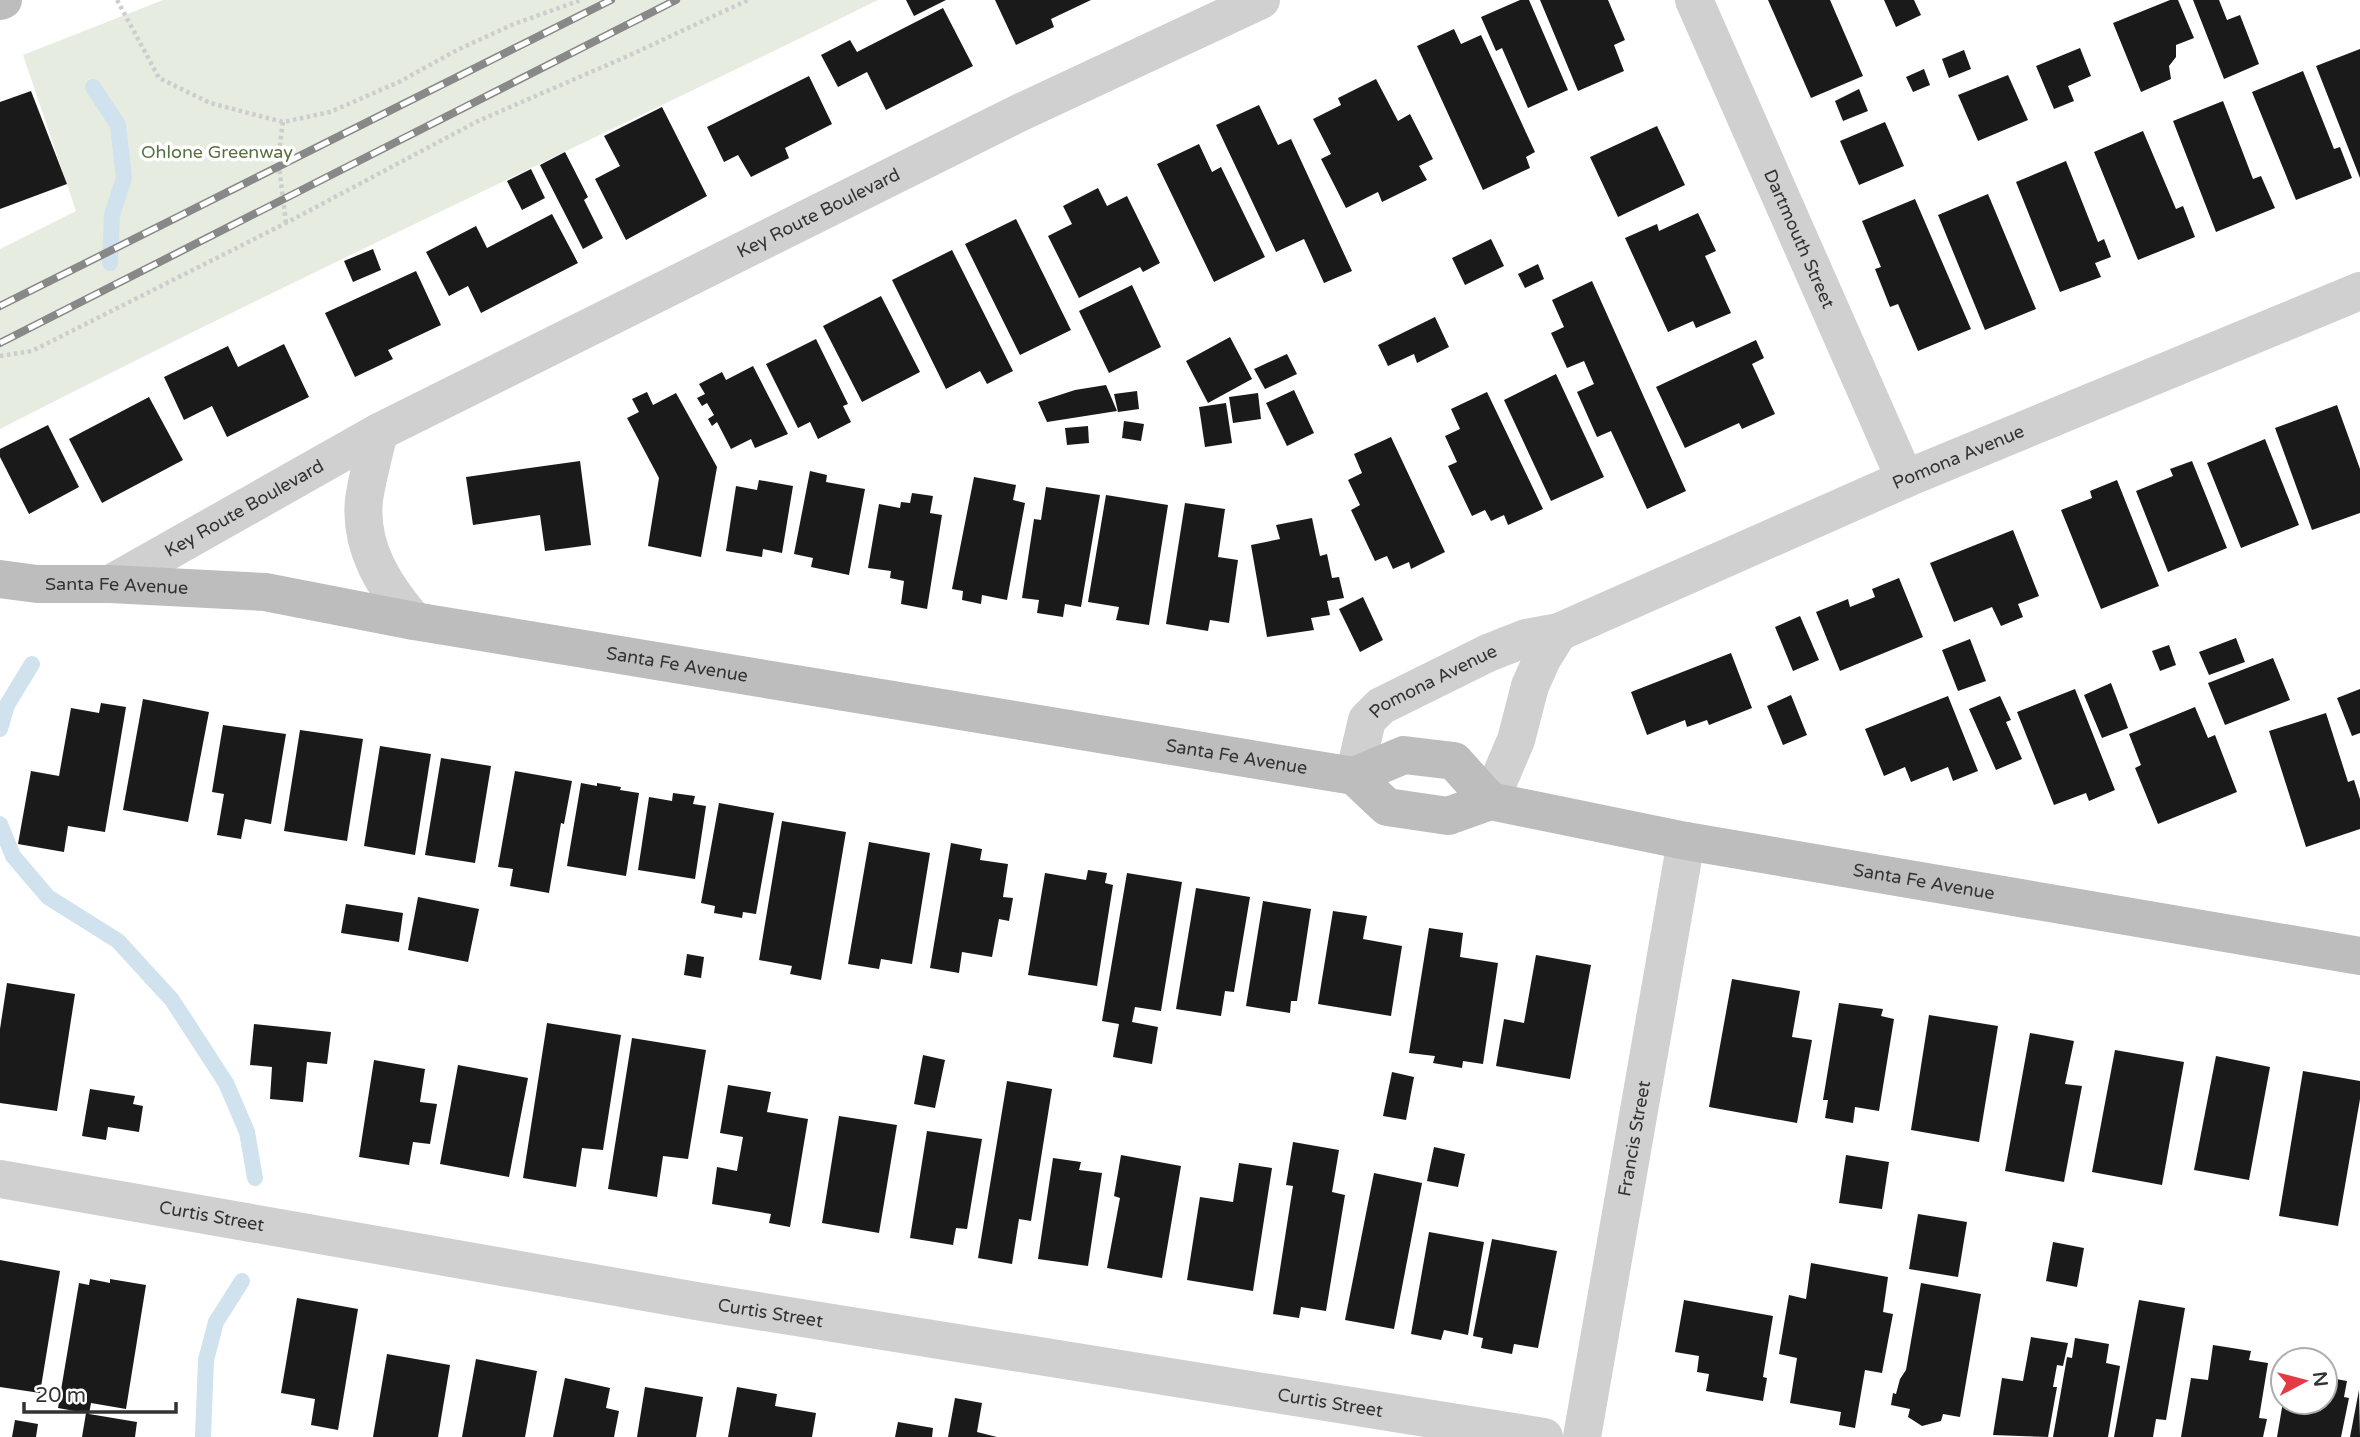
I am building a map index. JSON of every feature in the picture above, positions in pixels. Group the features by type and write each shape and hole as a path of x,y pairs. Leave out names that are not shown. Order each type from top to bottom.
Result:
{"street":[{"name":"Key Route Boulevard","path":"110,584 379,432 1019,113 1261,0"},
{"name":"Dartmouth Street","path":"1694,0 1905,478"},
{"name":"Pomona Avenue","path":"1353,776 1367,720 1381,706 1488,653 1525,639 1559,632 1905,478 2360,291"},
{"path":"379,432 364,502 368,550 391,594 414,621"},
{"name":"Santa Fe Avenue","path":"0,579 37,584 110,584 265,592 414,621 1353,776"},
{"path":"1490,801 1454,761 1404,755 1353,776 1387,807 1448,816 1490,801 1516,740 1530,686 1542,659 1559,632"},
{"name":"Santa Fe Avenue","path":"1490,801 1686,841 2360,956"},
{"name":"Francis Street","path":"1582,1437 1686,841"},
{"name":"Curtis Street","path":"0,1179 688,1300 1544,1437"}],"path":[{"path":"117,0 159,78 210,103 283,122 330,112 399,82 457,50 503,29 581,0"},
{"path":"0,356 32,351 286,223 478,121 748,0"},
{"path":"283,122 278,158 286,223"}],"green space":[{"name":"Ohlone Greenway","path":"163,0 878,0 218,319 0,429 0,249 76,211 23,55"}],"building":[{"path":"906,0 946,0 914,16"},
{"path":"995,0 1091,0 1051,19 1054,27 1016,45"},
{"path":"1520,0 1529,0 1568,90 1528,108 1502,48 1496,51 1481,17"},
{"path":"1540,0 1608,0 1625,40 1614,45 1624,71 1578,91"},
{"path":"1768,0 1830,0 1863,76 1811,98"},
{"path":"1884,0 1914,0 1921,15 1896,27"},
{"path":"2170,0 2178,0 2194,38 2176,45 2176,57 2169,66 2171,79 2141,92 2113,23"},
{"path":"2193,0 2219,0 2227,20 2240,15 2259,64 2224,79"},
{"path":"943,8 973,66 886,110 867,72 838,87 821,55 850,40 857,52"},
{"path":"1454,29 1461,44 1481,35 1535,152 1526,157 1530,168 1483,190 1417,46"},
{"path":"2080,48 2091,76 2068,86 2074,101 2054,109 2036,66"},
{"path":"2360,49 2360,178 2316,66"},
{"path":"1964,50 1971,69 1949,78 1942,59"},
{"path":"1924,69 1930,85 1913,92 1906,77"},
{"path":"2303,71 2334,149 2340,147 2352,178 2296,200 2252,92"},
{"path":"2008,75 2028,120 1978,141 1958,95"},
{"path":"809,76 832,124 785,148 789,158 751,177 738,155 724,162 707,127"},
{"path":"1376,79 1398,121 1410,114 1433,159 1419,166 1427,180 1382,202 1378,192 1346,208 1321,159 1331,154 1313,119 1341,105 1338,98"},
{"path":"1859,89 1868,111 1843,121 1835,101"},
{"path":"31,91 67,184 0,209 0,102"},
{"path":"2223,101 2253,179 2261,176 2275,208 2216,232 2173,121"},
{"path":"1259,105 1278,145 1291,139 1352,271 1324,283 1304,239 1276,252 1216,125"},
{"path":"662,107 707,196 626,240 595,179 620,166 604,136"},
{"path":"1885,122 1904,166 1859,185 1840,141"},
{"path":"1657,126 1685,185 1618,217 1590,157"},
{"path":"2143,131 2176,209 2183,206 2195,237 2138,260 2094,152"},
{"path":"1199,144 1212,172 1221,167 1265,257 1214,282 1157,164"},
{"path":"565,152 588,197 584,200 603,238 583,249 540,165"},
{"path":"2066,161 2098,242 2104,239 2111,257 2095,263 2101,277 2060,292 2016,182"},
{"path":"531,169 545,198 522,210 507,181"},
{"path":"1098,188 1107,206 1127,196 1160,263 1143,272 1140,267 1079,298 1048,236 1072,224 1063,206"},
{"path":"1988,194 2036,309 1985,330 1938,215"},
{"path":"1915,199 1971,329 1918,351 1898,304 1890,307 1875,269 1881,267 1862,221"},
{"path":"1698,213 1716,251 1705,256 1731,313 1696,328 1693,321 1668,332 1625,238 1657,224 1659,231"},
{"path":"552,214 578,263 481,313 468,286 449,296 426,252 476,226 487,248"},
{"path":"1016,219 1071,330 1020,355 965,244"},
{"path":"1491,239 1504,266 1465,285 1452,258"},
{"path":"373,249 381,270 353,282 344,261"},
{"path":"952,250 1013,371 987,384 980,371 946,389 892,280"},
{"path":"1538,264 1544,279 1525,288 1518,274"},
{"path":"416,271 441,325 388,350 393,359 355,377 325,313"},
{"path":"1592,281 1686,491 1647,509 1611,431 1597,437 1577,392 1594,384 1584,361 1567,368 1551,333 1564,327 1552,300"},
{"path":"1132,285 1161,347 1109,373 1079,311"},
{"path":"881,296 920,372 862,402 823,326"},
{"path":"1435,317 1449,347 1417,363 1414,354 1388,366 1378,345"},
{"path":"1230,337 1252,379 1208,403 1186,361"},
{"path":"816,339 848,404 843,406 851,422 818,439 810,422 798,428 766,364"},
{"path":"1756,340 1764,358 1752,364 1775,414 1742,429 1739,423 1685,448 1656,387"},
{"path":"284,344 309,397 227,437 212,406 184,420 164,377 228,346 238,367"},
{"path":"1287,354 1297,374 1265,389 1254,369"},
{"path":"753,366 788,434 755,448 751,439 731,449 717,422 712,426 708,419 714,415 707,403 702,406 697,398 705,394 699,384 722,372 726,380"},
{"path":"1556,374 1604,477 1551,501 1504,400"},
{"path":"1106,385 1117,411 1047,422 1038,402 1075,390"},
{"path":"1294,390 1314,433 1287,446 1266,403"},
{"path":"1137,391 1139,409 1118,412 1114,394"},
{"path":"647,392 653,405 676,393 717,467 701,557 648,546 659,478 627,418 639,412 632,399"},
{"path":"1487,392 1543,509 1508,525 1504,515 1491,521 1485,510 1472,516 1448,466 1457,462 1445,436 1460,429 1451,409"},
{"path":"1258,393 1261,419 1233,423 1229,397"},
{"path":"149,397 183,460 102,503 69,439"},
{"path":"1226,403 1232,443 1205,447 1199,407"},
{"path":"2337,405 2360,469 2360,513 2312,530 2275,428"},
{"path":"1124,421 1144,424 1141,441 1122,438"},
{"path":"48,425 79,487 29,514 0,457 0,449"},
{"path":"1088,426 1089,443 1067,445 1065,428"},
{"path":"1391,437 1445,552 1411,569 1409,562 1393,569 1387,556 1375,561 1351,510 1360,505 1348,480 1362,473 1354,454"},
{"path":"2265,439 2299,525 2241,548 2207,463"},
{"path":"580,461 591,545 545,551 540,515 473,525 466,477"},
{"path":"2192,461 2227,548 2168,572 2136,491 2173,476 2170,469"},
{"path":"810,471 827,475 826,482 865,489 849,575 811,567 813,558 794,554"},
{"path":"974,477 1016,485 1013,500 1025,503 1007,600 982,595 981,604 962,600 963,591 952,589"},
{"path":"759,480 793,486 782,553 763,549 762,557 726,551 736,486 757,490"},
{"path":"2117,480 2159,586 2101,609 2061,510 2092,498 2090,491"},
{"path":"1046,487 1100,495 1081,607 1065,604 1063,617 1037,613 1039,600 1022,598 1034,519 1041,520"},
{"path":"912,493 933,496 930,513 942,515 927,609 901,604 904,581 890,578 891,571 868,568 879,504 900,508 901,502 910,503"},
{"path":"1106,495 1168,505 1149,625 1116,620 1119,607 1088,602"},
{"path":"1185,503 1225,509 1218,557 1238,560 1229,623 1210,620 1208,631 1166,624"},
{"path":"1312,518 1320,556 1327,554 1332,578 1339,577 1344,598 1327,601 1330,615 1311,618 1314,630 1267,637 1251,545 1280,539 1276,525"},
{"path":"2013,530 2039,596 2018,604 2023,617 2001,626 1992,607 1954,622 1930,563"},
{"path":"1899,578 1923,637 1840,671 1816,612 1848,599 1850,607 1875,597 1872,589"},
{"path":"1363,597 1383,640 1360,652 1339,609"},
{"path":"1800,616 1819,660 1793,671 1775,627"},
{"path":"2236,638 2245,662 2209,675 2199,652"},
{"path":"1970,639 1986,681 1958,691 1942,650"},
{"path":"2169,645 2176,665 2160,671 2152,651"},
{"path":"1731,653 1752,708 1709,725 1707,720 1687,727 1685,720 1647,735 1631,692"},
{"path":"2273,658 2290,700 2225,725 2208,683"},
{"path":"2111,683 2128,728 2102,738 2084,695"},
{"path":"2075,689 2115,790 2089,801 2086,793 2054,805 2017,712"},
{"path":"2360,689 2360,733 2352,736 2337,698"},
{"path":"1791,695 1807,735 1783,745 1767,706"},
{"path":"1948,696 1978,771 1953,781 1948,767 1911,782 1905,767 1884,776 1865,729"},
{"path":"2000,696 2011,720 2006,722 2022,759 1996,770 1969,709"},
{"path":"143,699 209,712 188,822 123,810"},
{"path":"101,703 126,707 105,832 68,826 64,852 18,844 31,771 59,776 71,708 99,713"},
{"path":"2195,707 2208,738 2215,735 2237,792 2158,824 2135,768 2141,765 2129,734"},
{"path":"2326,713 2348,782 2354,780 2360,799 2360,829 2306,847 2269,731"},
{"path":"223,725 286,734 271,824 245,819 241,839 217,835 224,794 212,792"},
{"path":"300,730 363,739 347,841 284,831"},
{"path":"380,746 431,754 415,855 364,846"},
{"path":"441,758 491,766 475,863 425,855"},
{"path":"515,771 572,781 564,824 561,823 549,893 510,886 513,869 498,867"},
{"path":"581,783 621,787 620,790 639,793 626,876 567,866"},
{"path":"673,793 695,796 693,804 706,806 695,879 638,870 649,797 672,801"},
{"path":"719,803 774,813 756,914 743,912 742,918 714,913 715,906 701,903"},
{"path":"782,821 846,832 821,980 790,974 792,966 759,960"},
{"path":"869,842 930,853 912,964 881,959 879,969 848,964"},
{"path":"951,843 982,849 980,860 1008,864 1003,897 1013,898 1009,921 999,919 992,957 962,952 959,973 930,968"},
{"path":"1088,870 1107,873 1105,883 1113,885 1097,986 1028,975 1045,873 1086,880"},
{"path":"1127,873 1182,882 1161,1011 1135,1007 1132,1022 1158,1027 1152,1064 1113,1057 1119,1024 1102,1021"},
{"path":"1196,888 1250,897 1234,992 1225,991 1221,1016 1176,1009"},
{"path":"418,897 479,909 468,962 408,950"},
{"path":"1263,901 1311,909 1297,1001 1291,1001 1290,1013 1246,1006"},
{"path":"346,904 403,913 399,942 341,933"},
{"path":"1333,911 1367,916 1363,939 1402,946 1391,1016 1318,1004"},
{"path":"1429,928 1463,933 1460,957 1498,963 1483,1064 1463,1061 1462,1068 1433,1063 1435,1056 1409,1053"},
{"path":"687,954 704,957 701,978 684,975"},
{"path":"1536,955 1591,965 1570,1079 1496,1066 1504,1019 1524,1023"},
{"path":"1732,979 1800,991 1792,1037 1812,1040 1797,1123 1709,1107"},
{"path":"7,983 75,994 57,1111 0,1103 0,1029"},
{"path":"1839,1003 1883,1009 1881,1016 1894,1019 1879,1111 1855,1107 1853,1123 1825,1118 1828,1100 1823,1100"},
{"path":"1929,1015 1998,1026 1979,1142 1911,1130"},
{"path":"547,1023 621,1035 603,1150 582,1148 576,1187 523,1178"},
{"path":"254,1024 331,1032 327,1064 307,1062 303,1102 270,1099 272,1067 250,1065"},
{"path":"2030,1033 2074,1041 2065,1084 2082,1086 2064,1182 2005,1171"},
{"path":"632,1038 706,1050 688,1159 663,1156 657,1197 608,1189"},
{"path":"2115,1050 2184,1062 2162,1185 2092,1172"},
{"path":"923,1055 945,1060 935,1108 914,1104"},
{"path":"2216,1056 2270,1067 2249,1180 2194,1170"},
{"path":"374,1060 425,1069 420,1102 437,1104 430,1144 413,1142 409,1165 359,1157"},
{"path":"458,1065 528,1078 509,1177 440,1164"},
{"path":"2303,1071 2360,1081 2360,1099 2338,1226 2279,1216"},
{"path":"1392,1072 1414,1077 1406,1120 1383,1116"},
{"path":"1007,1081 1052,1089 1031,1221 1019,1219 1012,1264 978,1258"},
{"path":"728,1085 771,1092 767,1112 808,1119 790,1227 769,1223 771,1214 712,1204 717,1167 737,1171 743,1137 720,1133"},
{"path":"90,1089 135,1096 133,1104 143,1106 139,1132 108,1127 106,1140 82,1136"},
{"path":"839,1116 897,1125 879,1233 822,1223"},
{"path":"927,1131 982,1139 967,1229 956,1228 953,1245 910,1238"},
{"path":"1293,1142 1339,1150 1332,1192 1345,1195 1326,1311 1301,1307 1299,1318 1273,1314 1293,1186 1286,1185"},
{"path":"1434,1147 1465,1154 1458,1187 1427,1181"},
{"path":"1121,1155 1181,1166 1162,1278 1107,1268 1120,1198 1114,1196"},
{"path":"1846,1155 1889,1162 1882,1209 1839,1203"},
{"path":"1053,1158 1081,1162 1079,1170 1102,1173 1088,1266 1038,1259"},
{"path":"1239,1163 1272,1168 1253,1291 1187,1280 1200,1197 1233,1202"},
{"path":"1374,1173 1422,1183 1394,1329 1345,1320"},
{"path":"1918,1214 1967,1222 1958,1277 1909,1269"},
{"path":"1429,1232 1484,1242 1468,1335 1444,1330 1441,1340 1411,1334"},
{"path":"1492,1239 1557,1251 1538,1348 1514,1344 1512,1354 1481,1348 1483,1338 1473,1336"},
{"path":"2053,1242 2084,1248 2077,1287 2046,1281"},
{"path":"0,1260 60,1271 40,1393 0,1387"},
{"path":"1811,1263 1888,1277 1883,1312 1893,1314 1882,1373 1865,1370 1855,1428 1839,1425 1841,1412 1790,1403 1797,1358 1779,1354 1789,1295 1806,1299"},
{"path":"90,1279 110,1283 110,1279 146,1285 126,1409 91,1403 89,1414 137,1422 135,1437 82,1437 86,1413 58,1408 79,1283 89,1285"},
{"path":"1921,1283 1981,1294 1960,1417 1943,1414 1941,1421 1922,1426 1908,1417 1910,1409 1891,1405 1893,1393 1896,1394 1906,1370"},
{"path":"297,1298 358,1309 338,1430 311,1425 315,1399 281,1393"},
{"path":"1684,1300 1773,1316 1763,1377 1767,1378 1763,1401 1706,1391 1709,1374 1697,1372 1699,1356 1675,1352"},
{"path":"2139,1300 2185,1308 2166,1420 2156,1419 2153,1437 2114,1437"},
{"path":"2031,1337 2068,1343 2063,1366 2057,1365 2053,1387 2057,1387 2048,1437 1993,1435 2002,1378 2023,1381"},
{"path":"2075,1338 2109,1344 2106,1363 2120,1366 2108,1437 2053,1437 2067,1357 2072,1358"},
{"path":"2213,1345 2251,1351 2249,1360 2268,1363 2259,1418 2267,1419 2263,1437 2181,1437 2191,1378 2208,1380"},
{"path":"387,1354 450,1365 438,1437 373,1437"},
{"path":"476,1359 537,1371 525,1437 462,1437"},
{"path":"565,1378 610,1388 606,1408 619,1411 614,1437 553,1437"},
{"path":"2339,1380 2347,1381 2344,1397 2349,1398 2341,1437 2277,1437 2281,1416 2339,1416"},
{"path":"645,1387 703,1397 696,1437 637,1437"},
{"path":"737,1387 777,1394 775,1406 816,1413 812,1437 728,1437"},
{"path":"2359,1390 2360,1437 2350,1437"},
{"path":"955,1398 982,1403 977,1432 997,1437 948,1437"},
{"path":"15,1420 38,1424 36,1437 12,1437"},
{"path":"898,1422 933,1428 932,1437 895,1437"}],"waterway":[{"path":"93,87 118,125 124,178 112,215 110,263"},
{"path":"0,729 7,705 32,664"},
{"path":"0,824 13,856 48,897 118,941 172,1000 226,1083 247,1132 255,1178"},
{"path":"203,1437 206,1360 216,1322 242,1281"}],"railway":[{"path":"0,306 611,0"},
{"path":"0,343 676,0"}]}
